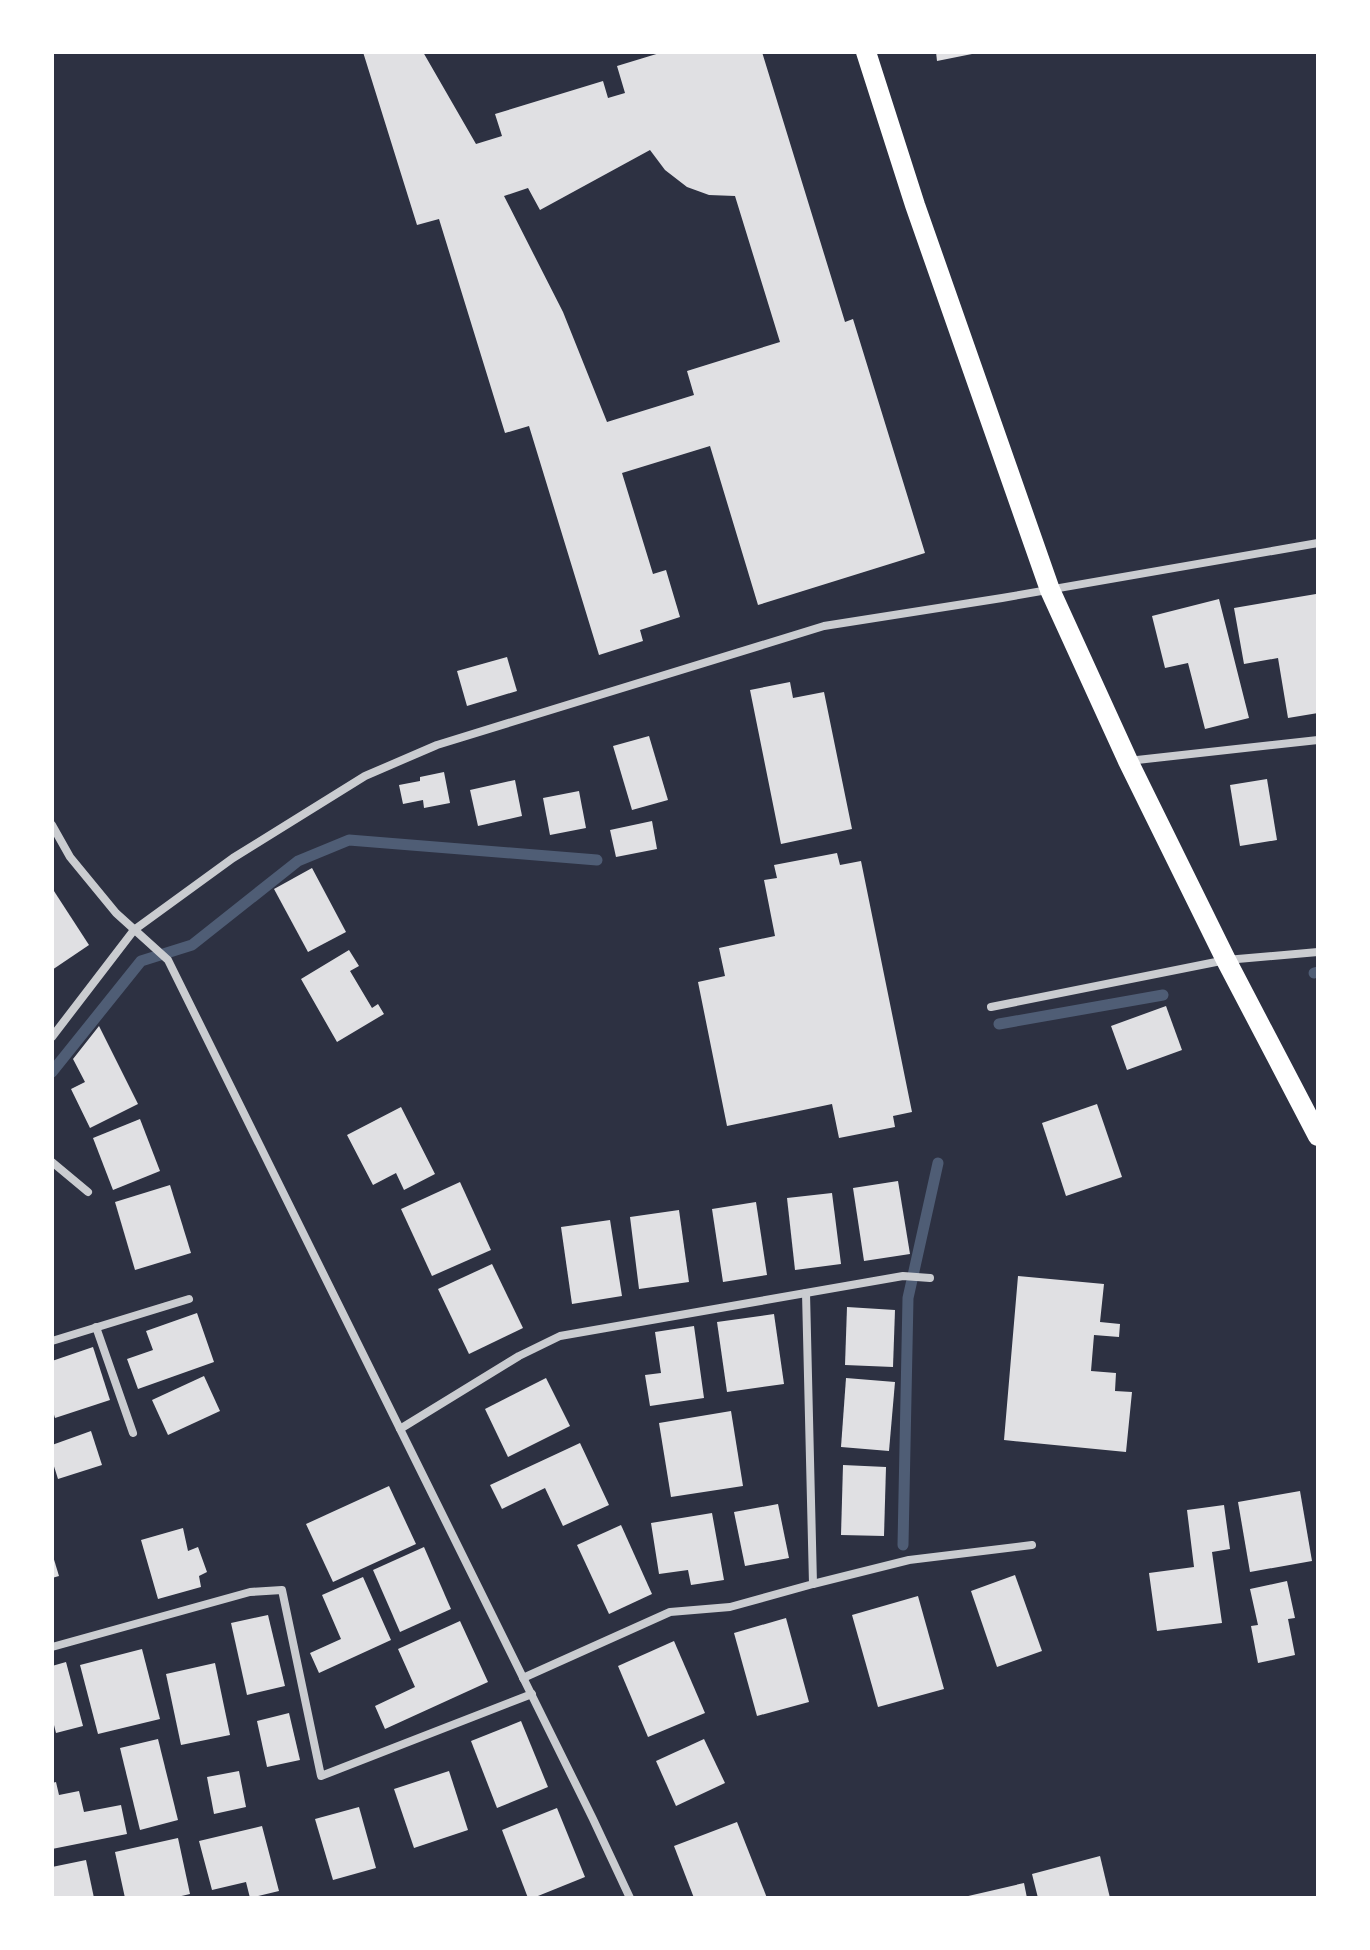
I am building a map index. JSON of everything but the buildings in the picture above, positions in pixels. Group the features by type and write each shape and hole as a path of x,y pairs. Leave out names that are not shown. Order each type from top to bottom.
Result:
{"main road":[{"path":"866,52 915,205 1050,590 1128,761 1226,960 1318,1136"}],"street":[{"path":"52,1037 134,930 233,858 365,776 437,745 824,626 1318,543"},
{"path":"1128,761 1318,740"},
{"path":"52,825 70,857 116,913 168,960 630,1898"},
{"path":"991,1007 1226,960 1318,952"},
{"path":"52,1162 88,1192"},
{"path":"400,1429 519,1356 560,1336 903,1276 930,1278"},
{"path":"806,1293 813,1584"},
{"path":"52,1341 189,1299"},
{"path":"96,1327 133,1433"},
{"path":"523,1678 670,1612 730,1607 909,1560 1032,1545"},
{"path":"52,1647 250,1592 282,1590 321,1776 532,1694"}],"waterway":[{"path":"52,1072 141,961 192,945 298,861 349,840 597,860"},
{"path":"1314,973 1318,972"},
{"path":"999,1024 1163,995"},
{"path":"903,1545 908,1298 938,1163"}]}
